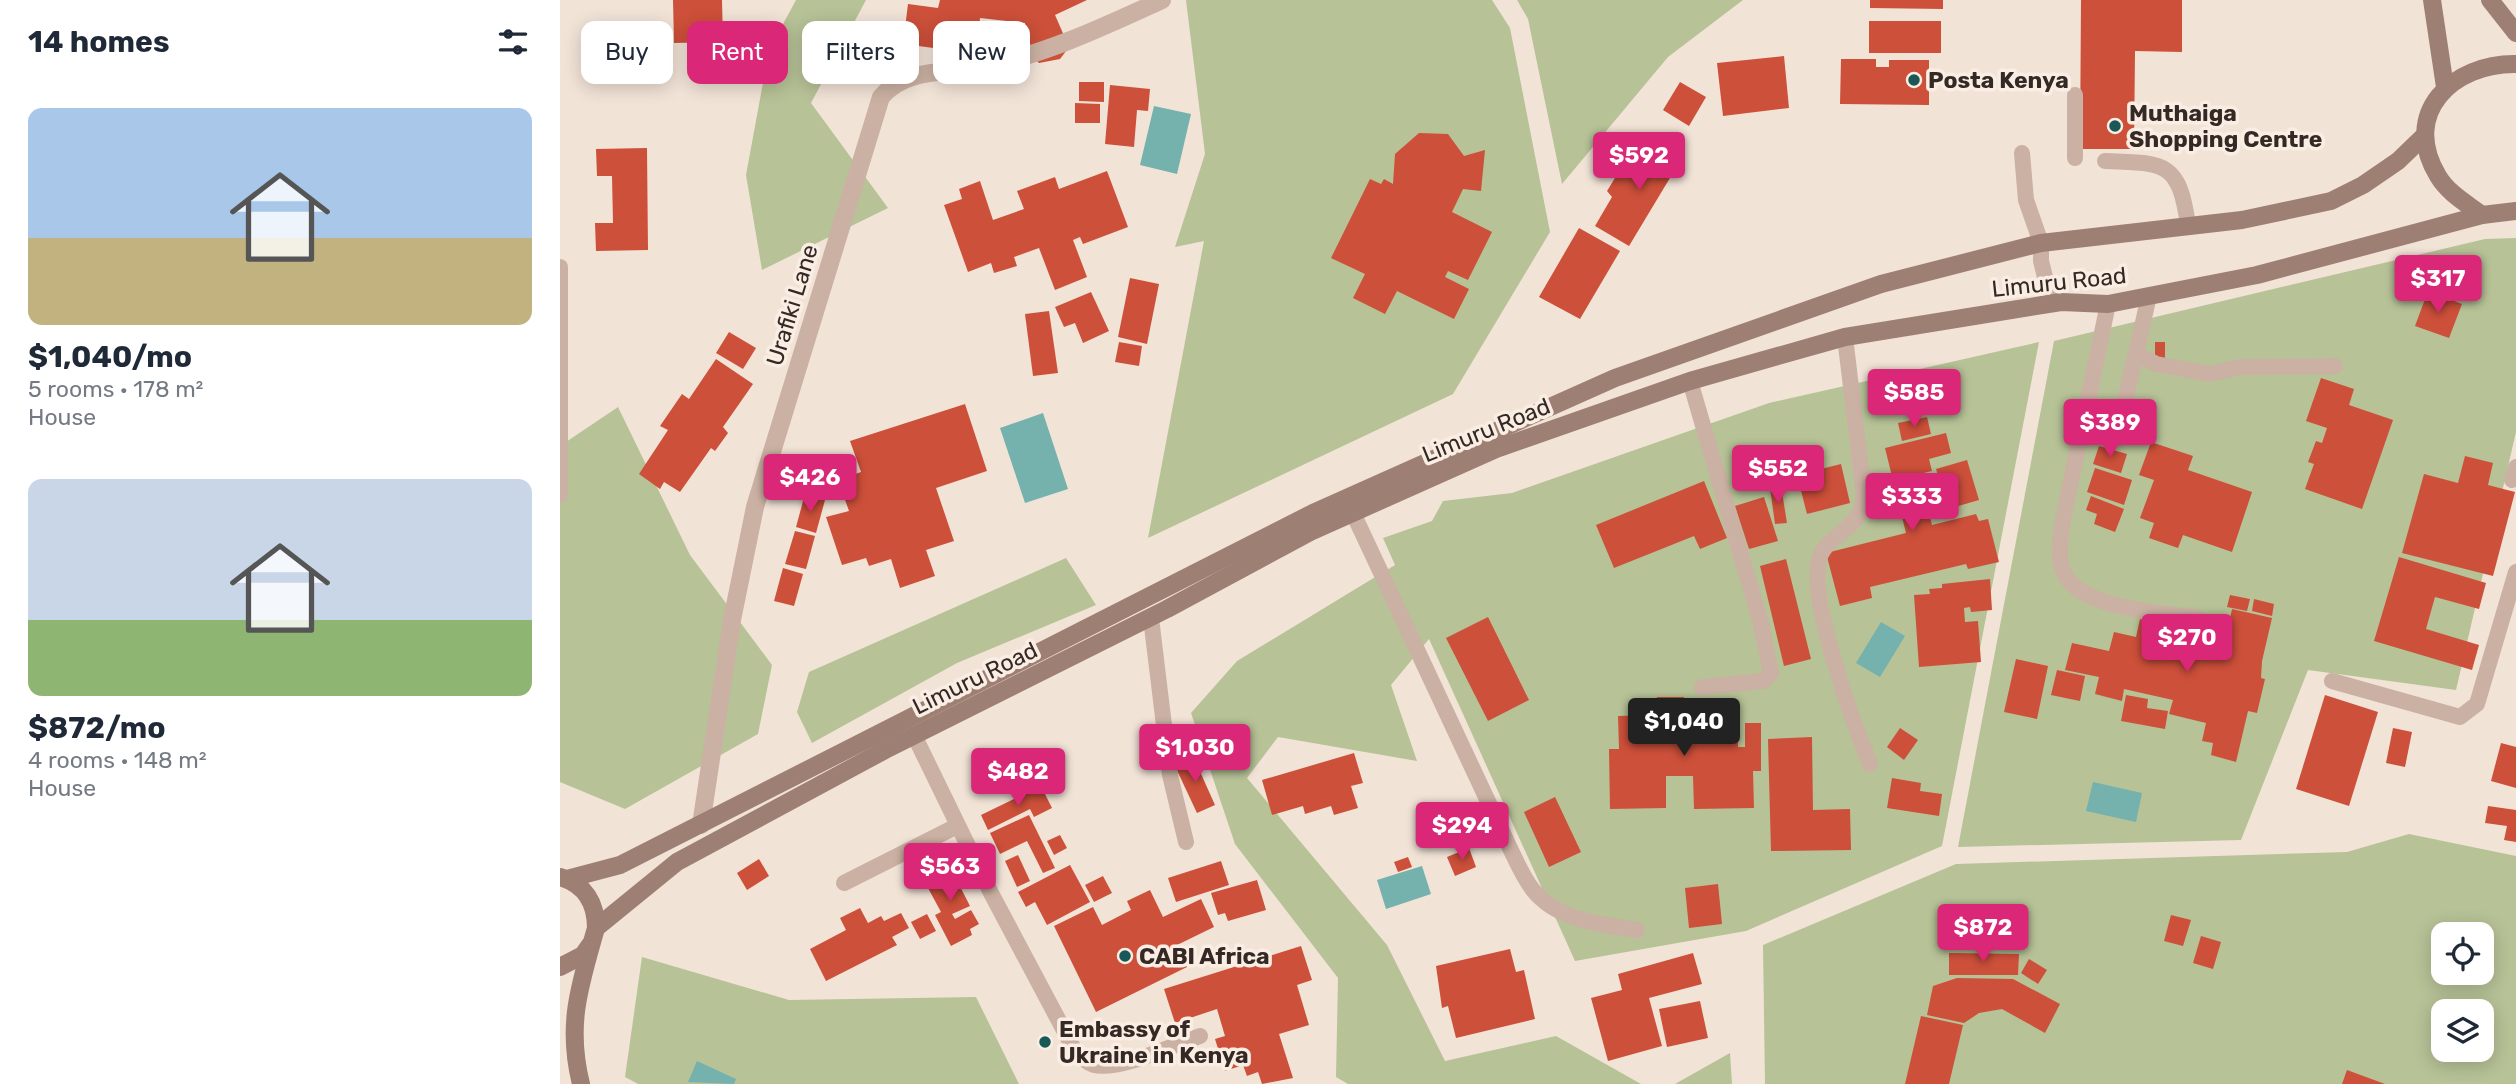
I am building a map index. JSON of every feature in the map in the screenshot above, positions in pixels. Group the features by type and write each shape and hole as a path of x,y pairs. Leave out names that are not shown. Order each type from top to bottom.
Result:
{"main road":[{"path":"2432,0 2445,87"},
{"path":"2490,0 2516,33"},
{"path":"2482,215 2452,192 2437,175 2425,135 2433,103 2445,87 2467,73 2491,64 2516,64"},
{"name":"Limuru Road","path":"564,878 620,865 1313,513 1615,378 1881,284 2041,243 2242,220 2330,201 2363,185 2398,161 2425,135"},
{"name":"Limuru Road","path":"560,967 583,955 594,935 677,862 914,735 1151,618 1310,532 1496,449 1690,381 1845,337 2061,302 2108,304 2257,275 2482,215 2516,211"},
{"path":"564,878 590,898 596,912 594,935 574,1025 573,1052 581,1084"}],"street":[{"name":"Urafiki Lane","path":"701,825 732,620 755,508 881,97 891,85 919,74 981,67 1050,48 1162,0"}],"lane":[{"path":"2075,95 2075,158"},
{"path":"2022,152 2026,200 2041,243 2041,261 2046,281 2061,302"},
{"path":"2105,161 2143,162 2169,171 2183,191 2188,225"},
{"path":"560,267 560,495"},
{"path":"2118,432 2149,296"},
{"path":"2108,304 2059,542 2064,573 2086,596 2121,606 2198,618"},
{"path":"1845,337 1864,495 1859,515 1825,548 1818,561 1821,601 1848,710 1870,764"},
{"path":"2136,354 2156,364 2210,374 2239,367 2335,366"},
{"path":"1690,381 1751,588 1771,673 1763,681 1702,687"},
{"path":"1353,513 1507,842 1534,891 1557,910 1582,921 1637,930"},
{"path":"2332,681 2459,717 2471,711 2477,704 2516,572"},
{"path":"1151,618 1170,775 1186,842"},
{"path":"914,735 957,826 1076,1052 1086,1062 1097,1066 1120,1063 1199,1036"},
{"path":"844,883 957,826"}],"green space":[{"path":"796,0 866,0 855,21 802,21 802,84 821,84 811,103 888,208 762,270 746,175 763,84 788,84 788,21 785,21"},
{"path":"1186,0 1492,0 1510,28 1550,232 1453,394 1148,538 1204,241 1175,247 1205,154"},
{"path":"1517,0 1743,0 1668,57 1562,184 1528,19"},
{"path":"2516,238 2516,432 2456,690 2308,670 2241,840 1958,847 2054,341 2485,239"},
{"path":"2039,342 1942,846 1746,931 1575,961 1429,639 1391,685 1417,761 1278,737 1247,778 1387,945 1445,1061 1556,1036 1641,1084 1348,1084 1336,1077 1338,978 1235,844 1191,713 1237,661 1395,565 1383,538 1432,521 1443,501 1512,493 1769,403"},
{"path":"618,407 690,555 772,665 758,734 625,809 560,782 560,446"},
{"path":"1066,558 1096,605 957,663 812,743 797,712 809,672"},
{"path":"2409,834 2516,856 2516,1084 1765,1084 1763,945 1956,864 2347,852"},
{"path":"642,957 789,1000 976,997 1019,1084 638,1084 625,1077"},
{"path":"1730,1053 1732,1084 1675,1084"}],"water":[{"path":"1154,106 1191,114 1177,174 1140,165"},
{"path":"1043,413 1068,489 1025,503 1000,428"},
{"path":"1881,622 1905,636 1880,677 1856,663"},
{"path":"2093,782 2142,793 2136,822 2086,811"},
{"path":"1422,866 1431,894 1386,909 1377,880"},
{"path":"697,1061 736,1079 734,1084 688,1082"}],"building":[{"path":"673,0 722,0 722,21 687,21 687,43 674,43"},
{"path":"940,0 1087,0 1055,15 1069,47 1060,59 1039,63 1030,54 1030,21 980,18 980,21 933,21 933,48 919,46 919,21 906,21 908,4 938,8"},
{"path":"1870,0 1943,0 1943,9 1870,8"},
{"path":"2081,0 2182,0 2182,52 2135,51 2134,149 2080,149"},
{"path":"1869,21 1941,21 1941,53 1869,53"},
{"path":"1784,56 1789,108 1723,116 1717,63"},
{"path":"1841,59 1876,59 1876,67 1889,67 1889,60 1929,60 1929,105 1840,104"},
{"path":"1079,82 1104,82 1104,102 1079,101"},
{"path":"1680,82 1706,97 1689,126 1663,110"},
{"path":"1110,85 1150,89 1148,111 1137,110 1134,147 1105,144"},
{"path":"1075,103 1100,104 1100,123 1075,123"},
{"path":"1419,133 1448,134 1464,156 1485,150 1481,191 1463,189 1452,212 1492,232 1468,280 1448,271 1445,277 1469,289 1454,319 1397,291 1385,314 1353,298 1365,274 1331,258 1370,179 1381,184 1384,179 1393,184 1395,154"},
{"path":"1657,137 1685,153 1629,246 1595,226 1612,197 1607,191 1621,168 1634,176"},
{"path":"647,148 648,250 596,251 595,223 613,223 612,176 597,176 596,149"},
{"path":"1107,171 1128,227 1083,244 1080,237 1073,240 1087,277 1055,290 1039,248 1014,257 1017,266 994,273 991,263 968,272 944,205 962,199 959,189 980,181 993,220 1024,209 1017,191 1055,177 1059,189"},
{"path":"1579,228 1620,251 1580,319 1539,297"},
{"path":"1130,278 1159,284 1147,344 1118,337"},
{"path":"2428,291 2462,304 2449,338 2415,326"},
{"path":"1091,292 1109,331 1083,343 1075,323 1064,327 1055,307"},
{"path":"1049,311 1058,373 1033,376 1025,314"},
{"path":"729,332 756,348 743,369 716,353"},
{"path":"1119,342 1142,346 1139,366 1115,362"},
{"path":"2155,342 2165,342 2165,358 2155,358"},
{"path":"716,359 753,384 723,427 728,433 715,451 711,448 680,492 664,482 660,489 639,474 668,430 660,426 682,394 689,399"},
{"path":"2321,378 2354,389 2349,405 2393,420 2362,509 2305,489 2314,464 2308,462 2316,441 2322,443 2327,428 2306,421"},
{"path":"965,404 987,471 936,488 954,541 926,550 935,576 900,588 891,559 869,566 866,558 842,565 826,517 849,511 838,480 861,472 850,441"},
{"path":"1927,417 1931,434 1902,441 1898,423"},
{"path":"1946,433 1951,453 1929,459 1932,471 1919,474 1932,525 1976,514 1979,521 1988,519 1999,562 1968,569 1966,564 1870,587 1872,598 1840,606 1826,553 1906,533 1885,448"},
{"path":"2151,442 2193,456 2188,470 2252,492 2232,552 2183,535 2178,548 2149,538 2154,523 2140,518 2154,480 2139,475"},
{"path":"2099,446 2127,454 2121,473 2093,464"},
{"path":"2465,456 2493,463 2488,485 2515,492 2493,576 2402,553 2424,474 2458,483"},
{"path":"815,459 835,465 826,498 806,492"},
{"path":"1967,460 1979,500 1948,509 1936,469"},
{"path":"1841,464 1850,503 1807,514 1797,475"},
{"path":"2095,468 2132,480 2124,505 2087,492"},
{"path":"1704,481 1727,538 1700,549 1694,536 1614,568 1596,525"},
{"path":"1781,486 1787,523 1775,524 1770,488"},
{"path":"805,494 825,500 816,533 796,527"},
{"path":"2091,496 2124,509 2115,532 2094,524 2097,514 2086,510"},
{"path":"1764,497 1778,541 1749,549 1735,506"},
{"path":"795,531 815,536 806,569 785,564"},
{"path":"2399,557 2486,583 2479,609 2435,597 2426,629 2479,645 2472,670 2374,641"},
{"path":"1786,559 1811,659 1784,666 1760,566"},
{"path":"783,568 803,574 794,606 774,601"},
{"path":"1990,579 1992,610 1971,612 1970,607 1964,608 1965,622 1978,621 1981,662 1919,667 1914,595 1930,594 1929,589 1942,588 1942,584"},
{"path":"2230,595 2250,599 2247,611 2227,607"},
{"path":"2254,599 2274,604 2272,616 2252,611"},
{"path":"2232,609 2272,618 2262,661 2261,678 2265,679 2257,713 2248,711 2236,762 2211,755 2213,743 2202,741 2206,723 2169,714 2173,700 2124,689 2122,701 2095,694 2099,677 2065,670 2072,643 2109,651 2114,632 2136,637 2140,619 2203,634 2198,654 2221,659"},
{"path":"1488,617 1529,700 1488,721 1446,638"},
{"path":"2016,659 2048,666 2037,719 2004,712"},
{"path":"2057,670 2085,676 2080,701 2051,695"},
{"path":"2126,695 2148,699 2147,708 2168,711 2165,729 2121,721"},
{"path":"2325,695 2378,712 2349,806 2296,789"},
{"path":"1657,697 1684,697 1685,715 1738,714 1738,747 1745,747 1745,723 1761,723 1761,771 1753,771 1754,808 1694,809 1693,776 1666,776 1666,808 1610,809 1609,749 1619,749 1618,716 1657,715"},
{"path":"1900,728 1918,740 1904,760 1887,747"},
{"path":"2393,728 2412,732 2405,767 2386,763"},
{"path":"1812,737 1813,810 1850,809 1851,850 1771,851 1768,739"},
{"path":"2501,743 2516,747 2516,788 2491,781"},
{"path":"1354,753 1363,783 1351,786 1358,808 1334,815 1331,806 1305,814 1303,806 1272,815 1262,780"},
{"path":"1193,756 1215,805 1197,813 1174,764"},
{"path":"1892,778 1921,783 1920,791 1942,794 1939,816 1887,808"},
{"path":"1041,786 1052,808 1034,817 1030,809 988,830 981,815"},
{"path":"1555,797 1581,852 1549,867 1524,812"},
{"path":"2488,806 2516,810 2516,842 2504,840 2507,826 2485,823"},
{"path":"1029,815 1055,868 1043,873 1027,841 1000,854 990,833"},
{"path":"1060,835 1067,848 1054,855 1047,841"},
{"path":"1469,848 1476,867 1455,876 1447,857"},
{"path":"1018,855 1030,881 1017,887 1005,861"},
{"path":"1408,857 1412,867 1398,872 1394,862"},
{"path":"759,859 769,876 747,890 737,873"},
{"path":"947,861 970,906 952,914 955,919 971,910 979,924 970,929 972,935 951,946 935,915 941,912 921,875"},
{"path":"1221,861 1229,885 1176,902 1168,878"},
{"path":"1070,865 1090,902 1047,925 1035,902 1026,907 1018,892"},
{"path":"1103,876 1112,893 1094,902 1085,885"},
{"path":"1257,880 1266,910 1228,921 1225,913 1218,915 1211,893"},
{"path":"1718,884 1722,924 1689,928 1685,888"},
{"name":"CABI Africa","path":"1150,890 1163,917 1201,899 1214,927 1177,945 1187,967 1096,1012 1054,926 1093,907 1102,925 1131,910 1127,901"},
{"path":"860,908 868,923 881,916 884,921 901,913 909,928 892,937 897,945 826,981 810,949 846,930 840,918"},
{"path":"927,914 936,931 920,939 911,922"},
{"path":"2171,915 2191,920 2183,946 2164,941"},
{"path":"2201,936 2221,942 2213,969 2193,963"},
{"path":"1301,946 1312,980 1297,985 1309,1025 1279,1034 1293,1078 1262,1084 1258,1072 1247,1076 1243,1065 1225,1071 1215,1039 1225,1036 1217,1009 1175,1023 1164,989"},
{"path":"1510,949 1516,972 1524,970 1535,1019 1456,1038 1448,1006 1442,1008 1436,966"},
{"path":"1693,953 1702,984 1649,998 1662,1046 1608,1061 1591,998 1622,990 1618,974"},
{"path":"1949,953 2019,954 2018,975 1949,975"},
{"path":"2029,959 2047,970 2038,984 2021,973"},
{"path":"1957,978 2013,979 2060,1004 2045,1033 2002,1009 1979,1013 1964,1023 1927,1015 1933,986"},
{"path":"1700,1001 1708,1038 1667,1047 1659,1009"},
{"path":"1921,1016 1963,1025 1949,1084 1905,1084"},
{"path":"2347,1070 2385,1084 2342,1084"}],"place":[{"name":"Posta Kenya","path":"1914,80"},
{"name":"Muthaiga Shopping Centre","path":"2115,126"},
{"name":"CABI Africa","path":"1125,956"},
{"name":"Embassy of Ukraine in Kenya","path":"1045,1042"}]}
